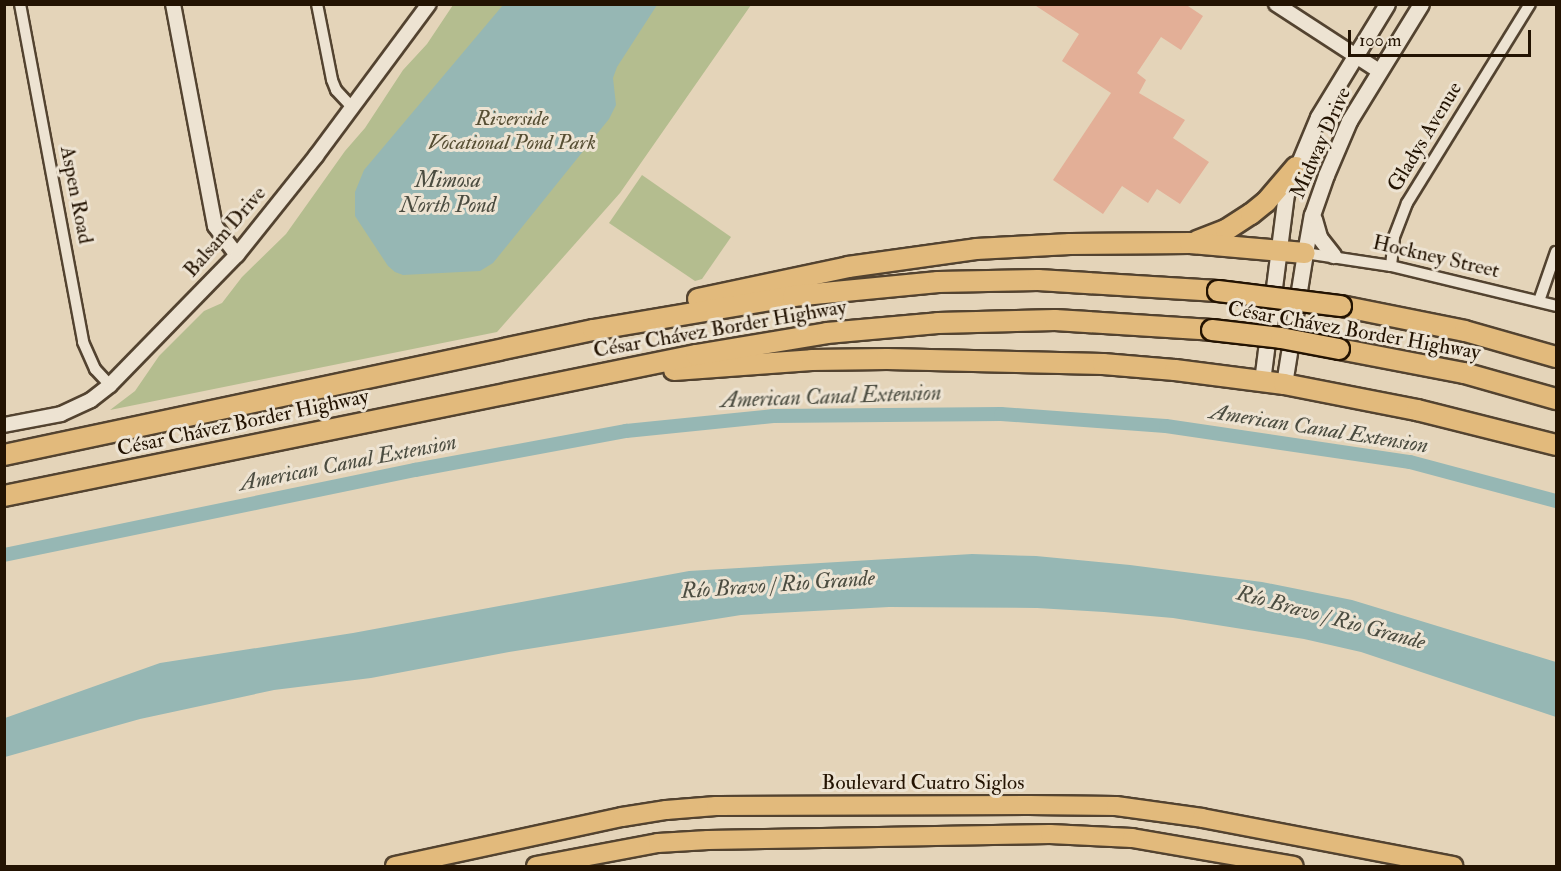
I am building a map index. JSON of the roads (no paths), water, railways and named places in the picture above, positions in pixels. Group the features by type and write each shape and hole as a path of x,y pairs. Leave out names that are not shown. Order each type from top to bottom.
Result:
{"highway":[{"path":"1190,243 1226,230 1251,214 1266,202 1296,167"},
{"path":"592,330 664,307 803,276 924,255 1070,244 1190,243 1305,253"},
{"name":"César Chávez Border Highway","path":"4,456 592,330 793,296 938,282 1038,280 1218,291 1341,306 1465,332 1557,357"},
{"name":"César Chávez Border Highway","path":"4,496 761,342 916,325 1055,320 1212,330 1281,338 1464,373 1557,399"},
{"path":"579,378 791,362 887,359 1103,364 1284,384 1417,410 1557,445"},
{"name":"Boulevard Cuatro Siglos","path":"394,867 622,817 666,810 716,806 1029,805 1116,806 1181,815 1453,867"},
{"path":"536,867 610,851 678,842 1050,834 1132,838 1294,867"}],"main road":[{"name":"Midway Drive","path":"1262,381 1286,194 1318,117 1387,4"},
{"name":"Midway Drive","path":"1284,384 1312,215 1326,175 1349,122 1378,71 1421,4"},
{"path":"1312,215 1319,237 1333,255"}],"street":[{"name":"Aspen Road","path":"20,4 82,342 95,369 110,385"},
{"path":"173,4 214,226 237,255"},
{"path":"317,4 332,80 336,90 352,107"},
{"name":"Balsam Drive","path":"4,425 62,414 91,400 110,385 237,255 429,4"},
{"path":"1276,4 1378,71"},
{"name":"Gladys Avenue","path":"1391,266 1395,237 1407,203 1530,4"},
{"path":"1539,301 1557,252"},
{"name":"Hockney Street","path":"1305,253 1333,255 1391,266 1557,306"}],"water":[{"name":"Mimosa North Pond","path":"503,5 657,5 617,67 613,78 616,105 609,119 493,263 480,271 403,275 395,272 388,266 355,216 355,192 364,170"},
{"name":"Río Bravo / Rio Grande","path":"972,554 1036,556 1130,565 1262,582 1352,600 1556,662 1556,717 1361,652 1304,639 1173,618 1104,612 1037,608 889,607 741,615 509,652 371,678 274,690 140,719 5,757 5,718 160,663 353,633 689,571"}],"waterway":[{"name":"American Canal Extension","path":"4,555 415,470 626,431 773,416 1001,414 1166,426 1410,462 1556,501"}],"park label":[{"name":"Riverside Vocational Pond Park","path":"512,131"}]}
